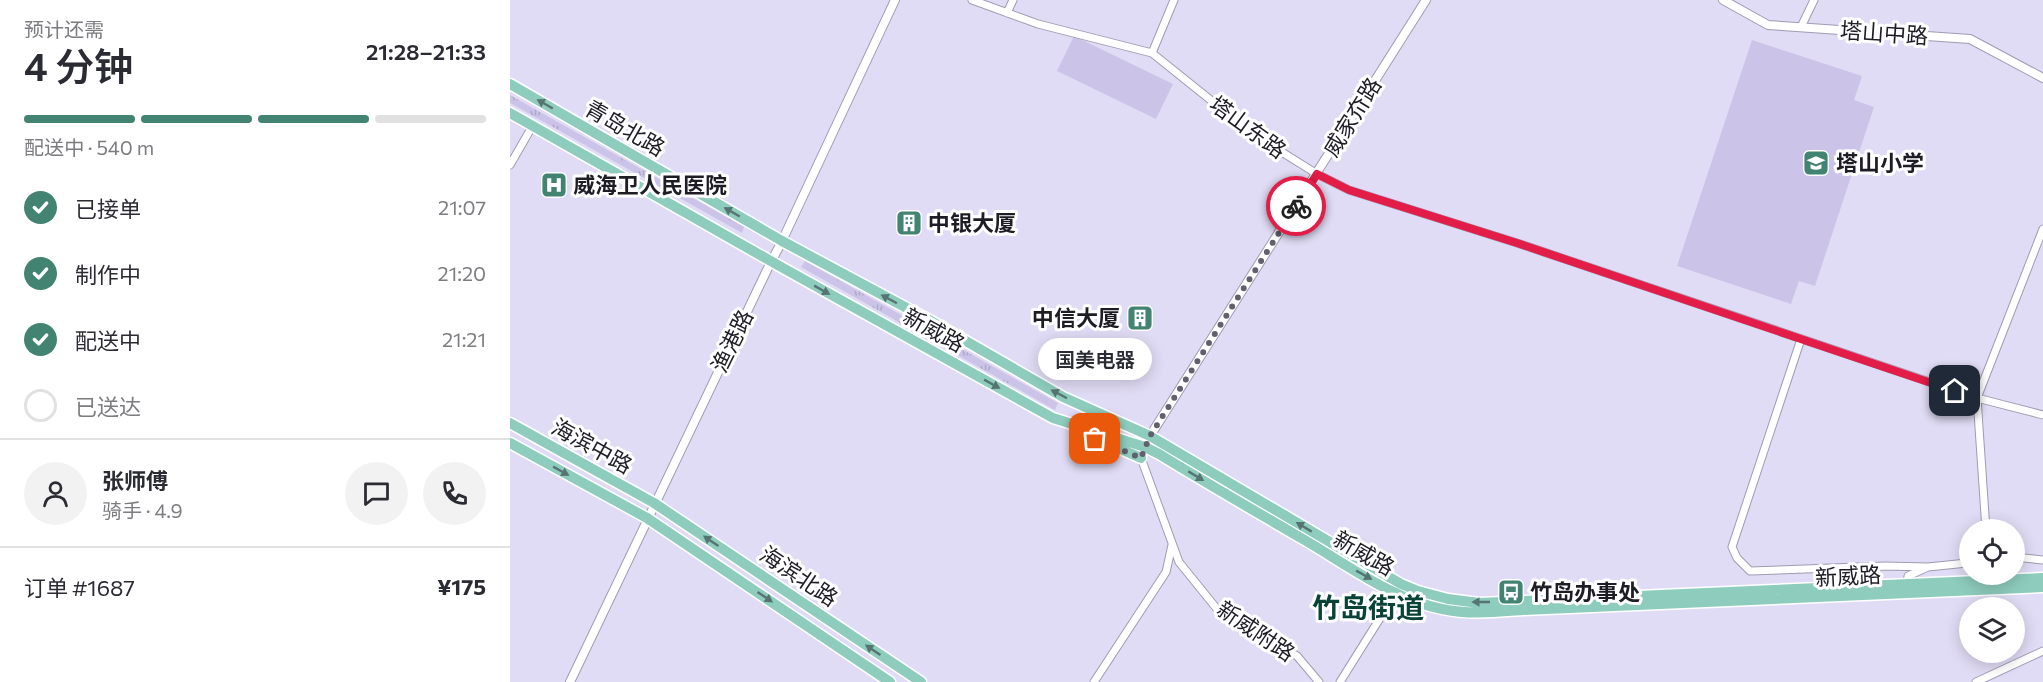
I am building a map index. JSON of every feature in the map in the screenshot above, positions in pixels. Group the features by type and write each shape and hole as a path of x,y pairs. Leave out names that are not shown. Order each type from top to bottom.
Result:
{"main road":[{"name":"青岛北路","path":"510,84 782,241"},
{"name":"青岛北路","path":"510,113 771,261"},
{"name":"新威路","path":"782,241 931,321 1063,397 1150,436 1398,588 1479,603 2043,578"},
{"name":"新威路","path":"771,261 1053,418 1143,453 1159,454 1398,588 1442,609 1479,614 1523,610 2043,587"},
{"name":"海滨中路","path":"510,423 654,503"},
{"name":"海滨中路","path":"510,443 647,518"},
{"name":"海滨北路","path":"654,503 909,679 921,682"},
{"name":"海滨北路","path":"647,518 890,682"}],"street":[{"name":"渔港路","path":"570,682 895,0"},
{"name":"塔山东路","path":"972,0 1038,24 1152,54 1253,134 1317,174 1349,190 1517,243 1977,398 2043,414"},
{"path":"1007,13 1013,0"},
{"path":"1152,54 1174,0"},
{"name":"威家夼路","path":"1143,453 1150,436 1426,0"},
{"name":"塔山中路","path":"1722,0 1768,25 1970,39 2043,78"},
{"path":"1801,27 1814,0"},
{"path":"510,165 532,125"},
{"path":"1985,519 1977,398 2043,229"},
{"path":"1801,339 1732,547 1737,558 1750,571 1885,566 1928,567 1959,564"},
{"name":"新威附路","path":"1143,453 1179,562 1217,609 1297,656 1319,682"},
{"path":"1094,682 1166,572 1173,543"},
{"path":"2025,558 2043,560"},
{"path":"1907,585 1908,576 1928,567"},
{"path":"1340,682 1398,588"},
{"path":"1976,682 2043,651"}],"green space":[{"path":"1074,36 1173,84 1156,119 1057,71"},
{"path":"1752,40 1862,76 1854,100 1874,107 1815,286 1799,281 1791,304 1677,266"},
{"path":"510,95 744,227 742,233 510,103"},
{"path":"805,261 1058,403 1055,410 801,267"}],"way so far":[{"path":"1095,439 1141,458 1150,436 1296,206"}],"place":[{"name":"塔山小学","path":"1816,163"},
{"name":"威海卫人民医院","path":"554,185"},
{"name":"中银大厦","path":"909,223"},
{"name":"中信大厦","path":"1140,318"},
{"name":"国美电器","path":"1095,439"},
{"name":"竹岛办事处","path":"1511,592"}],"district":[{"name":"竹岛街道","path":"1368,608"}],"route":[{"path":"1296,206 1317,174 1349,190 1517,243 1955,391"}]}
